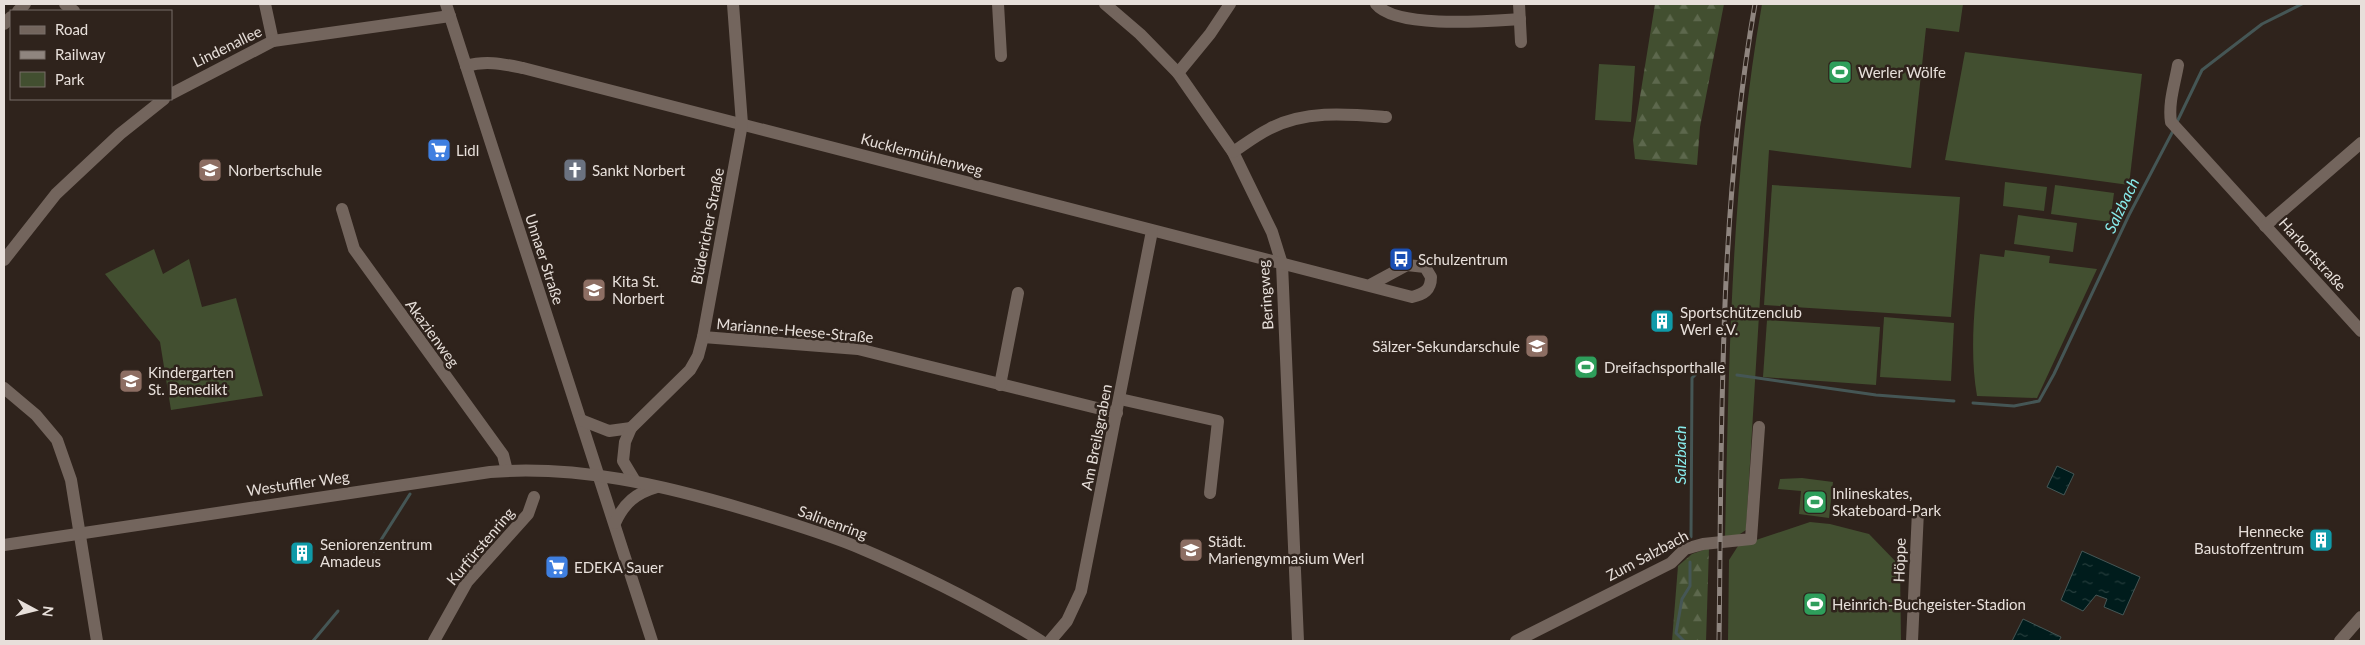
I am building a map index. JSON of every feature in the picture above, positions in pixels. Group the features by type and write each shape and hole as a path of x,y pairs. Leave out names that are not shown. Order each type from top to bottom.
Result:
{"street":[{"path":"265,4 274,41"},
{"name":"Büdericher Straße","path":"635,481 623,461 625,442 631,428 690,370 698,356 703,337 742,124 733,4"},
{"path":"998,4 1001,56"},
{"name":"Beringweg","path":"1106,4 1140,34 1178,73 1233,152 1272,232 1282,264 1298,641"},
{"path":"1178,73 1210,34 1230,4"},
{"path":"1376,4 1388,14 1431,21 1520,19"},
{"path":"1519,4 1521,42"},
{"name":"Lindenallee","path":"172,93 274,41 448,10"},
{"name":"Unnaer Straße","path":"448,10 652,641"},
{"name":"Kucklermühlenweg","path":"466,66 479,62 495,62 523,68 1152,231 1370,285"},
{"path":"2178,65 2169,110 2170,122 2265,226"},
{"path":"4,260 56,194 156,101"},
{"path":"1233,152 1270,128 1305,117 1342,113 1386,117"},
{"name":"Harkortstraße","path":"2361,143 2265,226 2361,331"},
{"name":"Akazienweg","path":"342,209 354,249 503,455 507,470"},
{"name":"Am Breilsgraben","path":"1050,641 1067,621 1081,591 1152,231"},
{"path":"1000,385 1018,293"},
{"name":"Marianne-Heese-Straße","path":"703,337 858,349 1117,413"},
{"path":"4,388 36,415 57,440 71,480 97,641"},
{"path":"1120,400 1218,421 1210,493"},
{"path":"580,420 609,431 631,428"},
{"name":"Zum Salzbach","path":"1516,641 1541,636 1671,562 1685,549 1703,544 1751,539 1760,427"},
{"name":"Westuffler Weg","path":"4,545 507,470 598,474"},
{"name":"Salinenring","path":"598,474 720,502 854,546 1001,616 1041,641"},
{"path":"615,523 626,504 636,495 657,487"},
{"name":"Kurfürstenring","path":"434,641 467,582 528,514 534,497"},
{"name":"Höppe","path":"1912,641 1918,511"},
{"path":"2340,641 2361,618"}],"green space":[{"path":"1655,4 1724,4 1700,127 1697,165 1635,159 1633,140"},
{"path":"1762,4 1963,4 1959,32 1926,28 1911,168 1769,150 1746,530 1737,536 1725,538 1733,270 1744,137"},
{"path":"1965,52 2142,74 2129,185 1945,160"},
{"path":"1599,64 1635,66 1631,122 1595,120"},
{"path":"2005,182 2047,187 2044,211 2003,206"},
{"path":"1772,185 1960,197 1951,317 1764,305"},
{"path":"2055,185 2114,193 2110,222 2051,214"},
{"path":"2018,215 2077,223 2073,252 2014,244"},
{"path":"154,249 163,274 189,259 202,307 236,298 263,396 171,410 160,342 105,274"},
{"path":"2005,250 2050,256 2049,263 2097,269 2037,398 1977,396 1973,343 1980,254 2004,257"},
{"path":"1884,317 1954,323 1951,381 1880,377"},
{"path":"1767,320 1880,327 1876,385 1763,377"},
{"name":"Inlineskates, Skateboard-Park","path":"1802,478 1833,482 1829,518 1799,514 1801,491 1778,489 1780,479"},
{"name":"Heinrich-Buchgeister-Stadion","path":"1810,522 1830,524 1869,534 1900,566 1901,641 1728,641 1729,560 1738,546"},
{"path":"1709,548 1706,641 1672,641 1678,566 1692,554"}],"water":[{"path":"2057,466 2074,474 2064,495 2047,487"},
{"path":"2082,551 2140,577 2123,615 2104,607 2107,599 2096,595 2083,611 2061,600"},
{"path":"2023,619 2061,637 2059,641 2012,641"}],"waterway":[{"name":"Salzbach","path":"2176,124 2202,70 2262,24 2302,4"},
{"name":"Salzbach","path":"1973,403 2014,406 2039,401 2054,374 2129,215 2174,129"},
{"name":"Salzbach","path":"1691,537 1692,378 1696,374"},
{"name":"Salzbach","path":"1737,375 1876,395 1954,401"},
{"path":"374,551 410,494"},
{"name":"Salzbach","path":"1684,641 1676,633 1682,599 1690,586 1690,562"},
{"path":"313,641 338,611"}],"railway":[{"path":"1719,641 1722,402 1728,242 1734,162 1755,4"}],"place":[{"name":"Werler Wölfe","path":"1840,72"},
{"name":"Lidl","path":"439,150"},
{"name":"Norbertschule","path":"210,170"},
{"name":"Sankt Norbert","path":"575,170"},
{"name":"Schulzentrum","path":"1401,259"},
{"name":"Kita St. Norbert","path":"594,290"},
{"name":"Sportschützenclub Werl e.V.","path":"1662,321"},
{"name":"Sälzer-Sekundarschule","path":"1537,346"},
{"name":"Dreifachsporthalle","path":"1586,367"},
{"name":"Kindergarten St. Benedikt","path":"131,381"},
{"name":"Inlineskates, Skateboard-Park","path":"1815,502"},
{"name":"Hennecke Baustoffzentrum","path":"2321,540"},
{"name":"Städt. Mariengymnasium Werl","path":"1191,550"},
{"name":"Seniorenzentrum Amadeus","path":"302,553"},
{"name":"EDEKA Sauer","path":"557,567"},
{"name":"Heinrich-Buchgeister-Stadion","path":"1815,604"}]}
